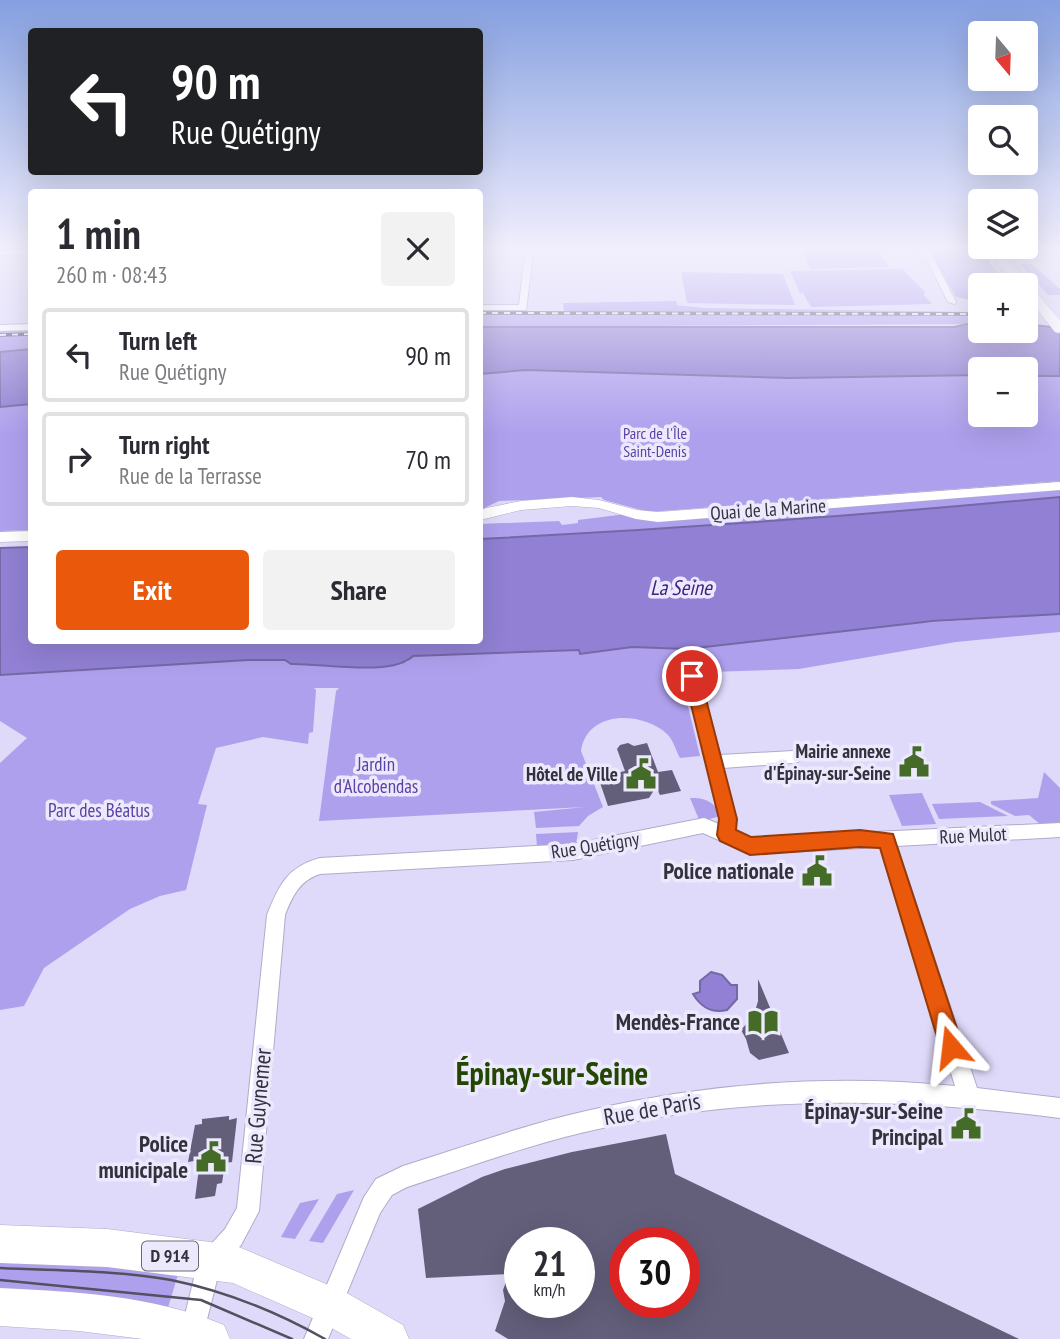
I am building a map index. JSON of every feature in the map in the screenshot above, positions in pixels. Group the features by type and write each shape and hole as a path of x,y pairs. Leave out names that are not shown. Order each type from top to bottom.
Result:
{"main road":[{"path":"1043,308 1060,329"},
{"name":"D 914","path":"0,1244 107,1248 234,1264 323,1323 389,1339"},
{"path":"0,1307 85,1312 202,1335"}],"street":[{"path":"0,328 28,327"},
{"name":"Quai de la Marine","path":"483,515 506,506 587,503 646,517 659,517 1060,486"},
{"path":"0,537 28,536"},
{"path":"692,676 728,819 726,835"},
{"path":"714,762 793,757"},
{"name":"Rue Quétigny","path":"299,873 320,866 573,852 704,825 750,846 860,838 887,840"},
{"name":"Rue Mulot","path":"887,840 1060,830"},
{"path":"887,840 968,1096"},
{"name":"Rue Guynemer","path":"202,1335 210,1262 233,1237 248,1210 276,915 286,890 299,873"},
{"name":"Rue de Paris","path":"323,1323 372,1205 384,1187 403,1177 584,1122 668,1105 808,1090 968,1096 1060,1108"}],"green space":[{"path":"736,308 968,312 968,324 483,327 483,311"},
{"path":"28,329 28,349 0,352 0,331"},
{"name":"Parc de l'Île Saint-Denis","path":"526,370 789,378 968,375 968,427 1038,427 1038,376 1060,376 1060,481 649,512 601,497 499,501 483,509 483,374"},
{"path":"28,404 28,530 0,531 0,407"},
{"path":"1060,489 1060,497 988,504 483,539 483,524 559,521 562,525 578,523 578,520 626,514"},
{"path":"1060,614 1060,632 956,642 799,669 680,673 700,756 680,758 667,734 644,721 617,719 593,728 585,738 581,751 603,807 588,816 579,826 536,828 534,812 585,807 319,821 336,691 339,688 314,688 313,732 309,733 308,744 263,737 216,748 198,804 207,805 186,890 160,896 130,909 44,968 24,1006 0,1010 0,763 27,738 0,721 0,675 248,660 285,660 291,664 343,666 407,662 413,656 579,650 580,653 632,647 687,649 889,625"},
{"path":"1044,772 1060,788 1060,823 1041,825 1029,815 1015,816 991,804 991,801 1038,798"},
{"path":"922,793 936,824 902,826 889,795"},
{"path":"690,798 709,801 720,816 700,822"},
{"path":"980,802 1008,816 939,819 932,804"},
{"path":"578,832 576,844 537,847 536,834"},
{"path":"354,1190 323,1243 309,1241 337,1194"},
{"path":"319,1199 295,1239 281,1237 300,1203"},
{"path":"0,1258 180,1268 167,1311 0,1294"}],"water":[{"path":"968,324 968,343 1038,343 1038,325 1060,328 1060,376 1038,376 1038,357 968,357 968,375 789,378 526,370 483,374 483,327 954,327"},
{"path":"28,349 28,404 0,407 0,352"},
{"name":"La Seine","path":"1060,497 1060,614 933,621 687,649 632,647 580,654 579,650 413,656 389,666 355,668 291,664 285,660 248,660 0,675 0,548 28,547 28,644 483,644 483,539 915,510"},
{"path":"711,972 722,975 731,985 737,985 737,999 727,1010 707,1008 699,1003 693,994 700,992 700,981"}],"building":[{"name":"Hôtel de Ville","path":"628,743 634,746 647,743 658,772 672,770 681,791 660,795 656,787 649,798 608,806 598,777 625,771 617,749"},
{"name":"Mendès-France","path":"758,979 789,1053 759,1060 750,1053 741,1030 754,1015 758,1001"},
{"name":"Police municipale","path":"229,1116 229,1120 237,1118 232,1162 225,1163 222,1183 217,1184 215,1196 195,1199 200,1160 188,1162 195,1125 202,1124 202,1119"},
{"path":"666,1134 675,1174 1019,1339 508,1339 495,1331 504,1304 504,1318 595,1318 595,1227 504,1227 504,1274 426,1278 418,1209 482,1177 572,1152"}],"tram line":[{"path":"0,1268 107,1273 171,1280 250,1303 325,1339"},
{"path":"0,1280 201,1300 292,1339"}],"railway":[{"path":"483,313 968,314"},
{"path":"0,335 28,334"}],"place":[{"name":"Mairie annexe d'Épinay-sur-Seine","path":"914,762"},
{"name":"Hôtel de Ville","path":"641,774"},
{"name":"Police nationale","path":"817,871"},
{"name":"Mendès-France","path":"763,1022"},
{"name":"Épinay-sur-Seine Principal","path":"966,1124"},
{"name":"Police municipale","path":"211,1157"}],"district":[{"name":"Épinay-sur-Seine","path":"552,1074"}],"route":[{"path":"692,676 728,819 726,835 750,846 860,838 887,840 951,1047"}],"park label":[{"name":"Jardin d'Alcobendas","path":"376,775"},
{"name":"Parc des Béatus","path":"99,810"}]}
